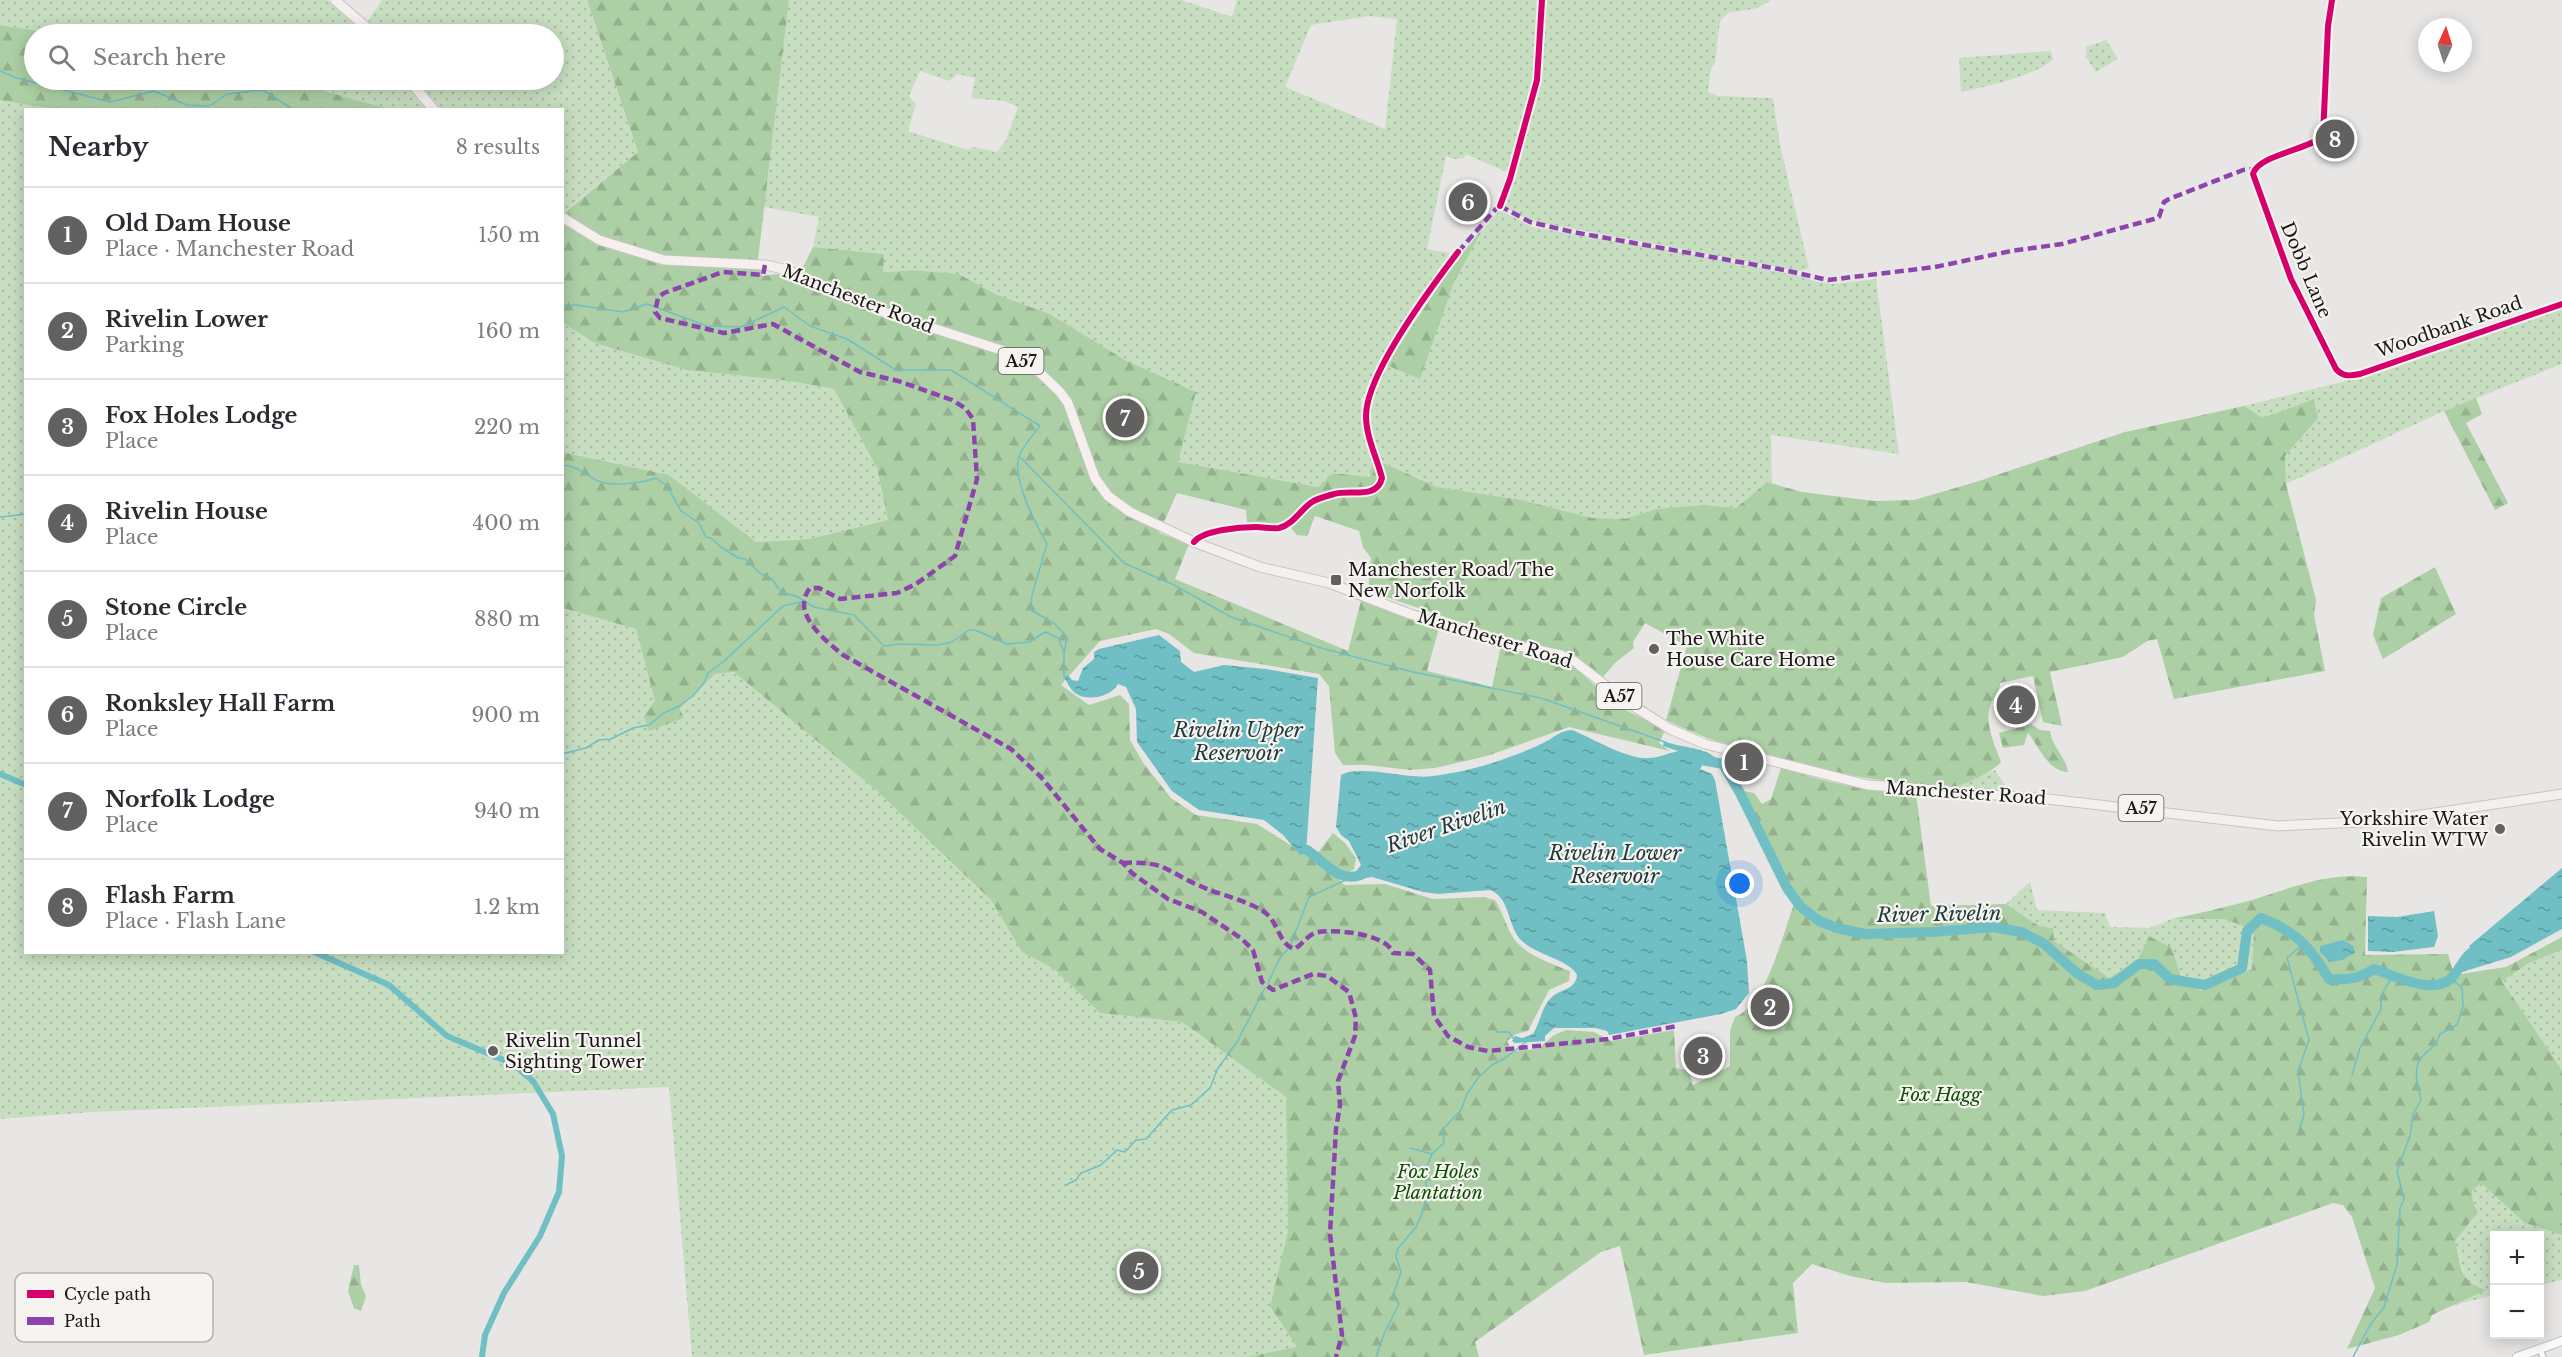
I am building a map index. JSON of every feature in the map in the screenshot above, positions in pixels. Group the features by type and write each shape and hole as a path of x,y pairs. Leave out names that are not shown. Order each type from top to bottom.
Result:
{"main road":[{"path":"335,0 363,24"},
{"path":"417,90 432,108"},
{"name":"Manchester Road","path":"564,218 599,240 664,260 765,265 787,270 886,313 1001,351 1036,369 1060,392 1070,409 1090,468 1108,496 1130,512 1194,542 1260,567 1329,583 1410,614 1497,641 1561,655 1586,669 1627,702 1688,737 1722,749 1868,785 2048,799 2278,826 2381,821 2562,794"}],"street":[{"name":"Dobb Lane","path":"2332,0 2328,26 2323,136 2311,144 2259,164 2253,174 2295,288 2336,369 2345,376"},
{"path":"1194,542 1204,535 1243,527 1284,526 1312,501 1336,493 1367,492 1381,485 1382,478 1368,433 1366,417 1371,391 1384,360 1458,252"},
{"name":"Woodbank Road","path":"2345,376 2360,374 2562,304"},
{"path":"2517,1357 2562,1341"},
{"path":"2540,1348 2543,1357"}],"green space":[{"path":"0,0 327,0 356,24 24,24 24,29 0,25"},
{"path":"382,0 587,0 638,152 564,212 564,108 440,108 425,90 564,90 564,24 371,24 368,21"},
{"path":"587,0 789,0 758,259 762,276 801,271 813,247 884,254 883,273 911,270 959,274 995,294 1050,314 1125,360 1196,392 1178,462 1318,487 1333,473 1370,477 1373,458 1437,487 1522,500 1592,518 1625,519 1656,509 1701,505 1736,508 1767,482 1802,492 1874,501 1914,500 1976,482 2125,432 2244,406 2263,418 2314,399 2318,418 2285,456 2286,484 2316,600 2314,615 2325,671 2174,699 2157,639 2147,641 2123,657 2050,672 2062,726 2043,722 2033,676 2000,683 1999,690 1990,705 1988,716 2001,762 1979,777 1953,787 1939,788 1866,778 1777,760 1719,742 1666,720 1687,646 1645,623 1633,642 1634,648 1615,663 1603,677 1576,656 1502,636 1368,591 1371,558 1363,547 1359,531 1315,516 1307,536 1297,535 1286,522 1273,525 1247,524 1246,510 1177,493 1159,533 1189,544 1175,579 1348,651 1361,601 1439,628 1427,671 1492,687 1501,646 1571,664 1618,706 1665,730 1659,743 1670,751 1569,727 1487,756 1435,768 1410,770 1343,765 1335,753 1329,686 1319,674 1194,653 1169,634 1156,629 1100,641 1061,685 1089,705 1120,695 1129,704 1130,740 1144,764 1171,798 1196,815 1257,824 1313,859 1333,833 1345,843 1356,858 1354,869 1340,880 1344,885 1385,884 1433,899 1484,897 1495,900 1511,934 1522,947 1537,957 1570,971 1569,981 1549,990 1528,1031 1516,1034 1507,1041 1512,1051 1538,1049 1554,1035 1566,1030 1594,1032 1611,1041 1674,1030 1676,1068 1689,1071 1693,1085 1730,1066 1730,1031 1735,1017 1746,1010 1756,999 1764,985 1772,969 1793,907 1796,895 1743,791 1754,793 1762,804 1771,799 1781,768 1847,786 1916,794 1931,906 2006,904 2039,926 2053,928 2054,941 2109,978 2137,962 2149,936 2172,948 2183,983 2201,991 2252,969 2254,930 2224,919 2172,919 2241,903 2334,877 2367,877 2365,955 2448,954 2454,975 2506,967 2562,937 2562,950 2529,963 2502,981 2562,1070 2562,1235 2525,1223 2481,1183 2472,1191 2473,1203 2478,1212 2455,1241 2466,1278 2477,1287 2486,1290 2432,1315 2429,1322 2399,1335 2347,1349 2375,1288 2352,1217 2343,1205 2333,1203 2085,1291 2043,1296 1966,1282 1886,1283 1850,1276 1812,1264 1793,1283 1798,1333 1644,1355 1620,1246 1601,1252 1475,1342 1479,1357 1246,1357 1297,1347 1270,1306 1288,1232 1286,1097 1182,1022 1100,1013 1054,969 1022,952 991,900 877,791 734,672 715,674 680,709 684,718 649,731 644,716 655,701 636,629 564,608 564,452 669,475 756,542 809,539 888,520 877,468 834,389 789,381 687,370 594,343 564,324 564,213 638,152"},
{"path":"789,0 1182,0 1232,16 1237,0 1539,0 1535,34 1536,78 1509,170 1504,171 1466,154 1464,158 1455,159 1446,156 1427,249 1450,253 1361,400 1366,442 1373,458 1370,477 1333,473 1318,487 1177,462 1196,392 1125,360 1050,314 995,294 959,274 911,270 882,274 884,254 813,247 819,217 764,207","holes":["1369,16 1397,19 1385,129 1285,87 1311,25","920,71 949,81 958,74 975,78 971,98 1004,101 1018,107 1006,140 997,152 973,147 968,150 908,131 916,104 909,96"]},
{"path":"1545,0 1771,0 1758,8 1728,13 1720,21 1715,63 1711,69 1708,92 1718,96 1773,98 1780,145 1809,268 1800,271 1548,224 1531,220 1505,208 1541,75"},
{"path":"0,25 24,29 24,90 323,90 385,108 48,108 0,100"},
{"path":"2106,40 2118,59 2096,72 2086,57 2086,47"},
{"path":"2051,51 2053,59 2037,70 2010,80 1961,92 1959,58"},
{"path":"323,90 411,90 425,108 385,108"},
{"path":"0,99 64,108 24,108 24,954 564,954 564,608 636,629 655,701 644,716 684,719 680,710 715,674 734,672 877,791 991,900 1022,952 1054,969 1100,1013 1182,1022 1286,1097 1288,1233 1270,1306 1298,1347 1246,1357 692,1357 669,1087 93,1112 0,1119"},
{"path":"1500,210 1532,227 1696,255 1818,282 1832,284 1876,279 1899,454 1771,435 1772,484 1767,482 1736,508 1701,505 1656,509 1625,519 1592,518 1522,500 1437,487 1381,461 1372,433 1369,412 1374,392 1386,365 1420,379 1451,289 1472,247"},
{"path":"1484,227 1454,282 1420,379 1386,365 1452,266"},
{"path":"2562,305 2562,364 2444,411 2286,484 2285,456 2318,418 2314,399 2263,418 2244,406 2342,382"},
{"path":"564,324 594,343 687,370 789,381 834,389 877,468 888,520 809,539 756,542 669,475 564,452"},
{"path":"2476,398 2482,414 2466,423 2508,503 2495,510 2444,411"},
{"path":"2435,567 2456,614 2383,659 2373,635 2381,598"},
{"path":"2031,724 2040,730 2050,731 2068,772 2061,771 2049,763 2028,733 2024,745 2003,748 1999,733"},
{"path":"1995,770 2009,791 1953,787"},
{"path":"2030,882 2037,910 2105,913 2110,927 2150,928 2172,919 2224,919 2254,930 2252,969 2201,991 2183,984 2172,948 2137,963 2109,979 2054,941 2053,928 2039,926 2006,904"},
{"path":"2562,950 2562,1070 2502,981 2529,963"},
{"path":"2481,1182 2525,1223 2562,1235 2562,1280 2544,1284 2544,1231 2490,1231 2490,1296 2447,1307 2485,1290 2472,1286 2465,1278 2455,1241 2478,1212 2473,1203 2472,1190"},
{"path":"354,1265 359,1265 361,1285 366,1296 361,1311 354,1308 348,1291"}],"water":[{"name":"Rivelin Upper Reservoir","path":"1159,635 1180,651 1181,662 1194,672 1224,665 1318,678 1306,853 1300,855 1283,835 1264,820 1199,810 1172,791 1137,742 1136,709 1126,687 1118,684 1110,692 1092,698 1080,696 1073,691 1064,677 1068,675 1072,680 1078,681 1083,668 1094,659 1094,652 1099,649"},
{"name":"Rivelin Lower Reservoir","path":"1572,730 1640,758 1656,757 1678,751 1663,746 1664,741 1704,751 1716,758 1717,764 1703,764 1700,769 1712,774 1715,780 1747,961 1749,993 1736,1009 1721,1014 1609,1035 1607,1031 1595,1028 1554,1028 1545,1036 1545,1041 1515,1043 1512,1041 1515,1036 1522,1038 1533,1034 1549,1000 1571,986 1577,975 1567,965 1522,941 1517,935 1502,899 1497,894 1490,890 1438,894 1423,892 1372,877 1350,881 1347,877 1354,874 1361,865 1349,841 1336,827 1341,775 1361,771 1422,777 1451,773 1496,762"},
{"path":"2562,868 2562,929 2511,957 2462,972 2474,954 2469,946"},
{"path":"2434,911 2438,936 2434,947 2393,952 2368,951 2368,916 2397,917"},
{"path":"2343,940 2353,946 2355,953 2342,960 2330,962 2320,952 2320,946"}],"waterway":[{"path":"0,71 24,80"},
{"path":"64,90 110,102 154,91 187,105 209,106 227,94 263,90"},
{"path":"263,90 291,108"},
{"path":"564,306 577,305 623,312 647,304 707,326 741,327 784,307 810,326 847,339 896,370 951,370 1040,426 1023,449 1018,467 1026,502 1047,544 1032,595 1031,610 1055,624 1067,637 1064,677"},
{"path":"1020,457 1124,563 1174,585 1231,617 1321,648 1413,672 1541,698 1665,742"},
{"path":"564,465 577,469 598,481 611,484 627,484 656,478 667,486 681,511 699,523 706,537 711,538 738,558 745,559 761,574 772,579 781,592 798,597 814,607 854,615 884,646 937,645 952,642 969,630 975,630 1007,644 1029,642 1045,632 1058,638 1064,652"},
{"path":"0,517 24,514"},
{"path":"564,754 586,748 599,740 611,739 633,728 649,725 693,696 704,683 708,673 783,606 805,601"},
{"name":"River Rivelin","path":"1702,760 1723,764 1740,793 1787,888 1800,906 1819,921 1837,928 1865,934 1993,927 2021,932 2043,943 2078,974 2097,985 2114,983 2139,964 2154,964 2170,979 2205,985 2242,968 2247,931 2261,918 2284,929 2301,942 2316,958 2329,979 2353,978 2374,969 2404,980 2437,985 2447,982 2469,955 2483,945"},
{"path":"0,774 24,784"},
{"name":"River Rivelin","path":"1307,850 1339,874 1353,877 1361,875"},
{"path":"1291,944 1309,897 1350,878"},
{"path":"2299,1131 2304,1115 2298,1071 2309,1040 2287,958 2304,943"},
{"path":"1268,983 1280,958 1288,949"},
{"path":"319,954 389,985 447,1036 513,1064 533,1081 553,1114 562,1156 559,1192 540,1236 504,1293 485,1335 482,1357"},
{"path":"2352,1075 2360,1048 2381,1009 2381,996 2393,975"},
{"path":"2353,1357 2370,1325 2384,1307 2397,1265 2400,1208 2404,1199 2397,1171 2410,1136 2413,1114 2421,1100 2416,1075 2417,1065 2435,1044 2440,1034 2457,1025 2463,1006 2462,988 2451,978"},
{"path":"1066,1185 1076,1180 1081,1173 1101,1165 1117,1150 1125,1152 1136,1140 1146,1139 1172,1110 1191,1105 1210,1088 1218,1068 1237,1042 1265,988"},
{"path":"1496,1032 1509,1032 1513,1038"},
{"path":"1376,1357 1384,1334 1399,1304 1393,1296 1401,1272 1396,1257 1397,1250 1416,1227 1421,1216 1426,1199 1426,1168 1432,1154 1444,1143 1443,1129 1461,1110 1467,1094 1478,1078 1492,1065 1526,1042"},
{"path":"1410,1148 1432,1154"},
{"path":"1405,1163 1425,1168"}],"marked path":[{"path":"1500,206 1530,222 1573,232 1828,280 1935,267 2011,251 2062,244 2154,219 2159,217 2164,202 2169,199 2243,170 2254,169"},
{"path":"1458,252 1502,202"},
{"path":"765,265 763,275 723,272 664,293 658,298 655,312 660,318 724,333 773,324 860,372 898,381 952,400 965,408 973,419 977,479 955,556 916,584 897,593 840,599 819,588 810,588 805,597 804,607 819,634 843,655 1011,749 1041,777 1100,849 1123,863 1132,873 1168,899 1202,912 1242,939 1253,950 1262,982 1273,990 1313,974 1327,976 1349,992 1356,1018 1355,1036 1338,1081 1340,1105 1336,1129 1330,1234 1342,1335 1336,1357"},
{"path":"1123,863 1160,866 1188,881 1255,907 1268,915 1285,943 1295,949 1315,933 1337,931 1372,937 1389,947 1393,953 1413,954 1430,970 1434,1016 1448,1036 1468,1047 1488,1051 1608,1039 1677,1026"}],"cycle path":[{"path":"1500,206 1510,179 1537,80 1542,0"},
{"path":"2332,0 2328,26 2323,136 2316,141 2273,157 2257,167 2253,174 2291,279 2336,369 2347,375 2360,374 2562,304"},
{"path":"1194,542 1205,535 1223,530 1249,527 1279,528 1289,524 1317,499 1340,493 1369,491 1379,485 1382,478 1366,424 1369,398 1377,377 1402,331 1458,252"}],"place":[{"name":"Flash Farm","path":"2335,139"},
{"name":"Ronksley Hall Farm","path":"1468,202"},
{"name":"Norfolk Lodge","path":"1125,418"},
{"name":"Manchester Road/The New Norfolk","path":"1336,580"},
{"name":"The White House Care Home","path":"1654,649"},
{"name":"Rivelin House","path":"2016,705"},
{"name":"Old Dam House","path":"1744,762"},
{"name":"Yorkshire Water Rivelin WTW","path":"2500,829"},
{"name":"Rivelin Lower","path":"1770,1007"},
{"name":"Rivelin Tunnel Sighting Tower","path":"493,1051"},
{"name":"Fox Holes Lodge","path":"1703,1056"},
{"name":"Stone Circle","path":"1139,1271"}],"park label":[{"name":"Fox Hagg","path":"1940,1095"},
{"name":"Fox Holes Plantation","path":"1438,1182"}]}
